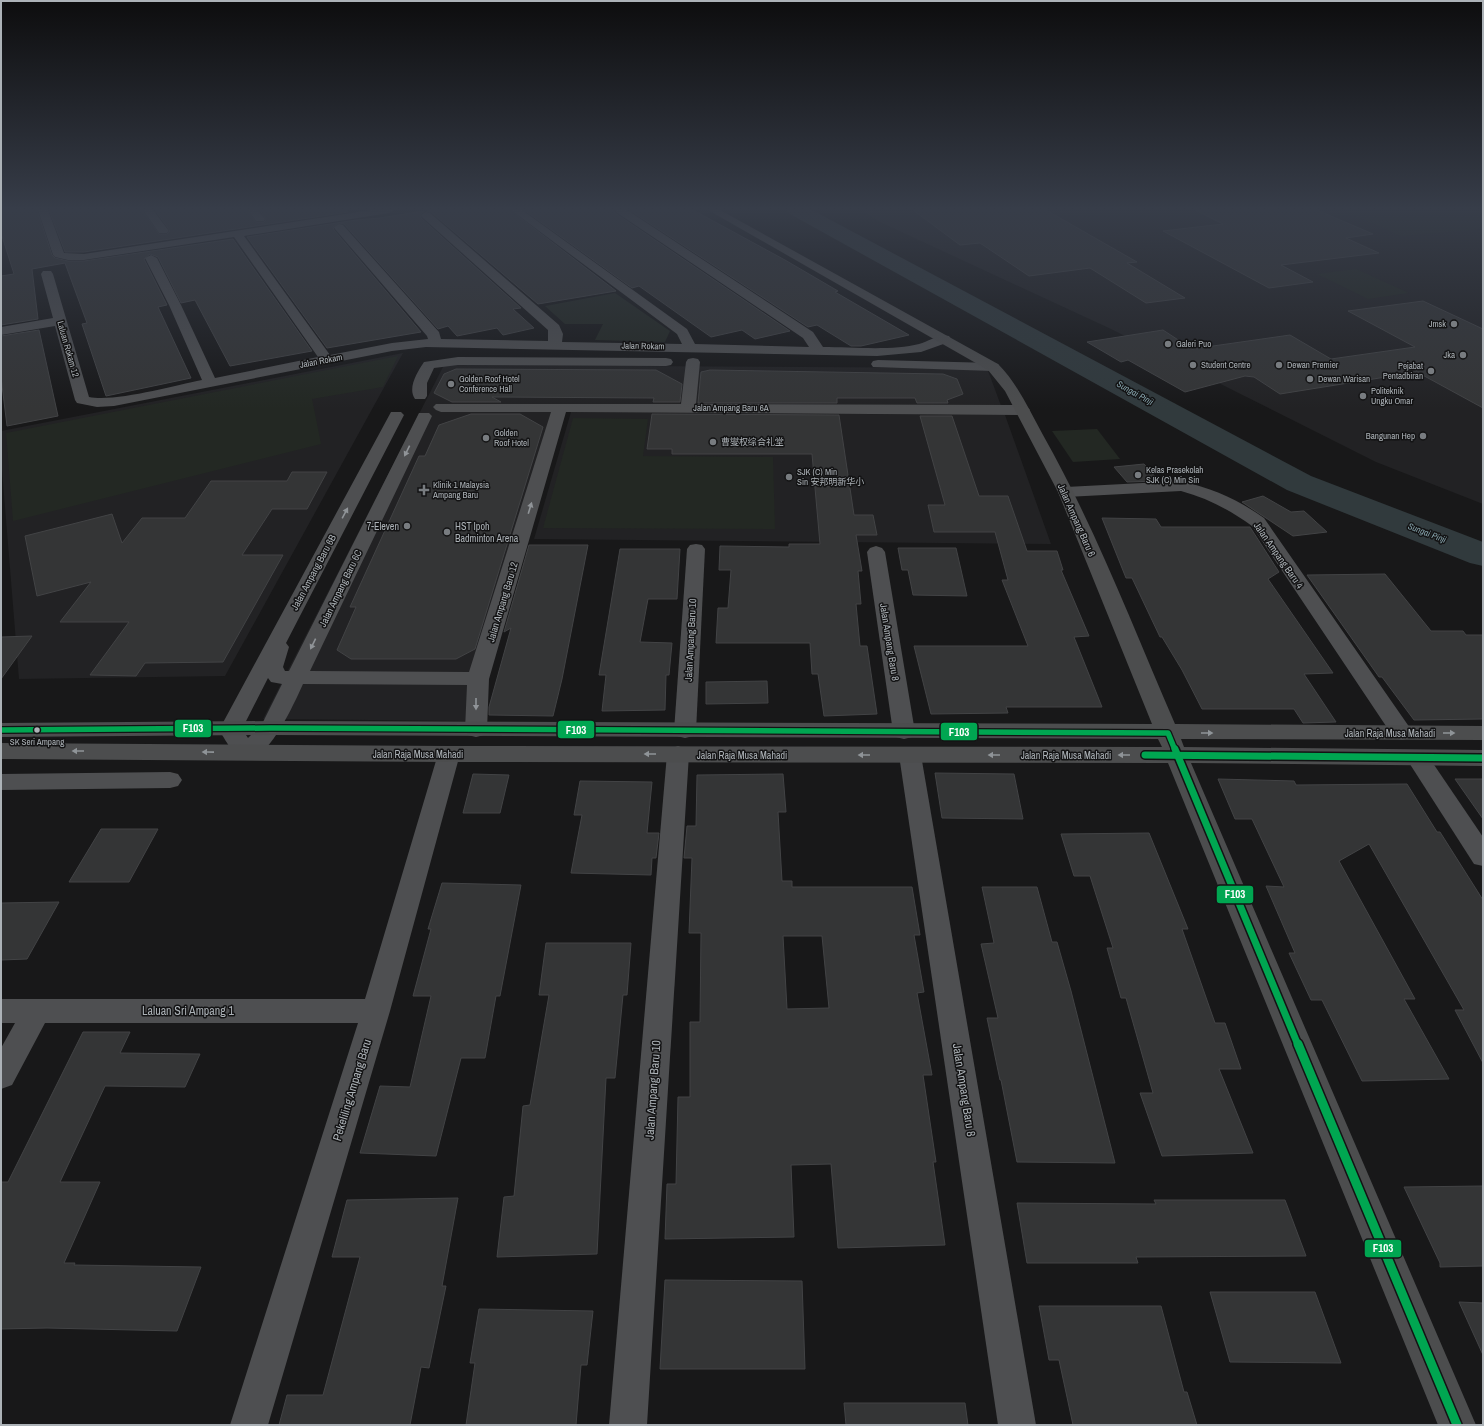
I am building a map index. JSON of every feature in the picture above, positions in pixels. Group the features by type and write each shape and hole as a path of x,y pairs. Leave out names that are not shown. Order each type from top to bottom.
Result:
{"main road":[{"path":"833,277 944,339"},
{"name":"Jalan Ampang Baru 6","path":"944,339 993,366 1006,380 1066,492 1173,744 1457,1425"},
{"name":"Jalan Raja Musa Mahadi","path":"1,730 230,730 271,728 476,730 681,742 907,744 1173,744 1402,733 1483,733"},
{"name":"Jalan Raja Musa Mahadi","path":"1,751 449,754 681,742"},
{"name":"Jalan Raja Musa Mahadi","path":"1173,744 1299,755 1483,758"}],"street":[{"name":"Laluan Rokam 12","path":"48,277 82,400"},
{"path":"160,277 210,383"},
{"path":"268,277 327,360"},
{"path":"383,277 434,335 435,342"},
{"path":"496,277 554,328 556,334 555,344"},
{"path":"607,277 682,332 690,347"},
{"path":"720,277 808,335 818,350"},
{"path":"1,331 60,321"},
{"name":"Jalan Rokam","path":"82,400 96,403 114,402 411,344 435,342 877,352 921,348 944,339"},
{"path":"411,344 417,358 429,365 458,360 993,366"},
{"path":"688,408 693,362"},
{"path":"420,396 420,383 429,365"},
{"path":"420,396 438,400 441,407 435,412 424,416 408,418 399,405 420,396"},
{"name":"Jalan Ampang Baru 6B","path":"230,730 399,405"},
{"name":"Jalan Ampang Baru 6A","path":"441,407 1022,410"},
{"name":"Jalan Ampang Baru 12","path":"476,730 478,679 560,407"},
{"name":"Jalan Ampang Baru 6C","path":"247,752 271,728 424,416"},
{"name":"Jalan Ampang Baru 4","path":"1066,492 1182,486 1205,492 1242,511 1258,522 1402,733"},
{"name":"Jalan Ampang Baru 10","path":"628,1425 696,549"},
{"name":"Jalan Ampang Baru 8","path":"876,552 1018,1425"},
{"path":"285,625 273,667 278,677 296,679 478,679"},
{"path":"230,730 247,752"},
{"name":"Pekeliling Ampang Baru","path":"249,1425 376,1011 449,754"},
{"path":"1418,758 1483,857"},
{"path":"1,782 170,780"},
{"name":"Laluan Sri Ampang 1","path":"1,1011 376,1011"},
{"path":"1,1076 38,1011"}],"shaded area":[{"name":"Politeknik Ungku Omar","path":"998,277 1483,277 1483,504 1376,462 1111,329"},
{"path":"1322,277 1373,277 1409,293 1368,299"},
{"path":"615,293 670,331 665,342 595,340 603,324 565,324 545,306"},
{"path":"403,353 225,676 19,679 1,458 1,431"},
{"path":"398,356 383,387 312,399 321,444 13,521 6,433"},
{"path":"444,365 987,368 1003,411 565,408 474,721 263,719"},
{"name":"SJK (C) Min Sin 安邦明新华小","path":"571,412 1005,415 1051,544 534,539"},
{"path":"573,418 648,419 643,456 773,457 775,529 543,528"},
{"path":"1097,429 1120,459 1073,462 1052,431"}],"building":[{"path":"1,277 33,277 38,319 1,325"},
{"path":"70,277 153,277 167,305 158,307 191,378 106,396 82,324 87,323"},
{"path":"168,277 259,277 312,351 230,366 195,300 181,303"},
{"path":"276,277 374,277 421,332 327,348"},
{"path":"391,277 486,277 521,308 513,309 534,328 503,335 497,328 457,336 448,326 438,329"},
{"path":"506,277 597,277 616,291 538,304"},
{"path":"616,277 709,277 790,331 755,339 742,330 711,337 639,286 632,288"},
{"path":"731,277 813,277 838,291 835,292 909,335 861,346 851,346 817,325 808,327"},
{"path":"1104,277 1149,277 1185,298 1146,303"},
{"path":"1248,277 1303,277 1313,282 1269,288"},
{"path":"1423,301 1483,329 1483,408 1417,372 1280,394 1254,377 1245,376 1185,392 1128,360 1121,362 1087,342 1163,330 1192,349 1290,335 1331,359 1415,347 1348,311"},
{"path":"39,330 58,416 7,426 1,377 1,336"},
{"path":"456,369 656,370 682,384 680,402 653,402 654,398 492,397 501,402 452,402 434,393 444,374"},
{"path":"710,370 943,374 957,379 963,394 947,400 948,403 917,403 915,398 837,398 837,403 698,403 701,372"},
{"name":"HST Ipoh Badminton Arena","path":"471,414 520,414 543,427 475,649 456,659 351,659 337,650 356,607 350,607 419,456 425,456 439,425"},
{"path":"652,414 839,415 854,515 873,515 877,535 856,535 862,571 858,571 861,604 856,604 860,646 867,646 877,714 824,716 818,674 812,674 810,643 716,643 718,608 728,608 731,570 719,570 720,546 789,547 789,544 820,544 812,454 672,454 672,449 647,449"},
{"path":"920,416 952,416 979,496 1008,496 1027,551 1057,551 1063,570 1061,570 1089,636 1074,637 1102,707 1006,707 1008,713 931,714 914,646 1028,646 1002,580 1008,580 995,532 934,532 928,505 945,505"},
{"name":"Kelas Prasekolah SJK (C) Min Sin","path":"1144,464 1159,481 1127,482 1114,467"},
{"path":"292,472 327,472 307,509 272,509 242,555 283,555 223,662 145,663 136,676 90,675 129,622 60,622 91,582 37,596 25,536 112,514 122,543 142,518 185,518 211,481 287,481"},
{"path":"1263,496 1291,512 1304,511 1327,532 1293,536 1242,502"},
{"path":"1102,518 1156,519 1161,527 1250,527 1279,572 1268,579 1333,673 1304,674 1336,722 1303,723 1294,709 1202,709 1182,670 1162,637 1160,637 1132,578 1126,578"},
{"path":"529,545 588,545 562,679 553,716 489,715 489,707 511,628 504,632"},
{"path":"898,548 956,548 967,596 913,595 908,570 902,570"},
{"path":"620,549 680,549 677,599 648,599 640,642 672,643 669,675 666,675 665,710 602,711 606,675 599,675"},
{"path":"1385,574 1431,631 1463,631 1466,635 1483,635 1483,719 1414,720 1382,677 1379,677 1307,575"},
{"path":"32,636 1,679 1,637"},
{"path":"767,681 768,703 706,704 706,682"},
{"path":"935,773 1014,774 1023,819 942,818"},
{"path":"473,774 509,775 500,813 463,813"},
{"path":"783,774 786,812 778,812 782,881 792,881 792,887 912,887 920,935 914,935 924,992 917,993 932,1075 923,1075 936,1162 933,1162 945,1245 838,1248 831,1164 791,1165 794,1237 665,1239 667,1184 676,1184 678,1097 690,1097 690,1022 700,1022 701,933 689,933 692,858 684,858 687,826 696,826 697,775","holes":["783,936 822,936 829,1008 787,1009"]},
{"path":"1218,779 1294,781 1296,785 1407,784 1437,832 1440,832 1483,900 1483,1063 1455,1010 1464,1010 1369,844 1339,861 1415,999 1404,999 1449,1079 1362,1081 1322,1000 1311,1000 1289,953 1295,953 1266,886 1284,887 1252,819 1235,819"},
{"path":"1455,779 1483,779 1483,819"},
{"path":"580,781 652,782 647,833 659,833 656,858 652,858 651,875 571,873 582,815 574,815"},
{"path":"101,829 158,829 129,882 69,882"},
{"path":"1149,833 1188,929 1182,929 1215,1023 1225,1023 1241,1069 1219,1069 1253,1153 1162,1156 1140,1093 1153,1093 1126,998 1121,998 1107,948 1113,948 1090,876 1074,876 1061,834"},
{"path":"442,883 521,885 500,996 496,996 485,1058 461,1058 436,1156 360,1153 380,1086 410,1087 431,996 413,996 431,929 428,929"},
{"path":"982,887 1037,887 1052,942 1057,942 1071,991 1115,1163 1017,1162 987,1018 998,1018 981,944 994,943"},
{"path":"59,902 27,959 1,960 1,903"},
{"path":"546,943 631,943 627,995 623,995 615,1078 606,1078 597,1254 497,1257 504,1197 514,1196 523,1106 530,1105 549,995 539,995"},
{"path":"83,1032 130,1032 120,1053 200,1054 185,1087 105,1086 60,1182 100,1182 64,1263 75,1263 74,1265 201,1267 177,1331 47,1328 1,1329 1,1182 8,1182"},
{"path":"1483,1186 1483,1266 1440,1267 1440,1263 1404,1187"},
{"path":"458,1198 442,1286 446,1286 429,1368 421,1367 410,1425 279,1425 287,1395 323,1395 360,1257 332,1257 347,1200"},
{"path":"1154,1200 1285,1200 1306,1256 1136,1257 1138,1263 1027,1263 1017,1203 1156,1204"},
{"path":"665,1280 802,1281 805,1369 660,1369"},
{"path":"1210,1292 1315,1292 1341,1363 1230,1362"},
{"path":"1459,1302 1483,1303 1483,1355"},
{"path":"1039,1306 1161,1306 1184,1392 1187,1392 1197,1425 1073,1425 1059,1360 1049,1360"},
{"path":"479,1309 593,1311 587,1365 581,1365 576,1425 466,1425 475,1363 470,1363"},
{"path":"844,1403 965,1403 968,1425 846,1425"}],"waterway":[{"name":"Sungai Pinji","path":"918,277 1299,483 1483,555"}],"transit line":[{"name":"F103","path":"1,730 271,728 1168,733 1457,1425"},
{"name":"F103","path":"1145,755 1483,758"}],"place":[{"name":"Jmsk","path":"1454,324"},
{"name":"Galeri Puo","path":"1168,344"},
{"name":"Jka","path":"1463,355"},
{"name":"Student Centre","path":"1193,365"},
{"name":"Dewan Premier","path":"1279,365"},
{"name":"Pejabat Pentadbiran","path":"1431,371"},
{"name":"Dewan Warisan","path":"1310,379"},
{"name":"Golden Roof Hotel Conference Hall","path":"451,384"},
{"name":"Politeknik Ungku Omar","path":"1363,396"},
{"name":"Bangunan Hep","path":"1423,436"},
{"name":"Golden Roof Hotel","path":"486,438"},
{"name":"曹燮权综合礼堂","path":"713,442"},
{"name":"Kelas Prasekolah SJK (C) Min Sin","path":"1138,475"},
{"name":"SJK (C) Min Sin 安邦明新华小","path":"789,477"},
{"name":"Klinik 1 Malaysia Ampang Baru","path":"424,490"},
{"name":"7-Eleven","path":"407,526"},
{"name":"HST Ipoh Badminton Arena","path":"447,532"},
{"name":"SK Seri Ampang","path":"37,730"}]}
